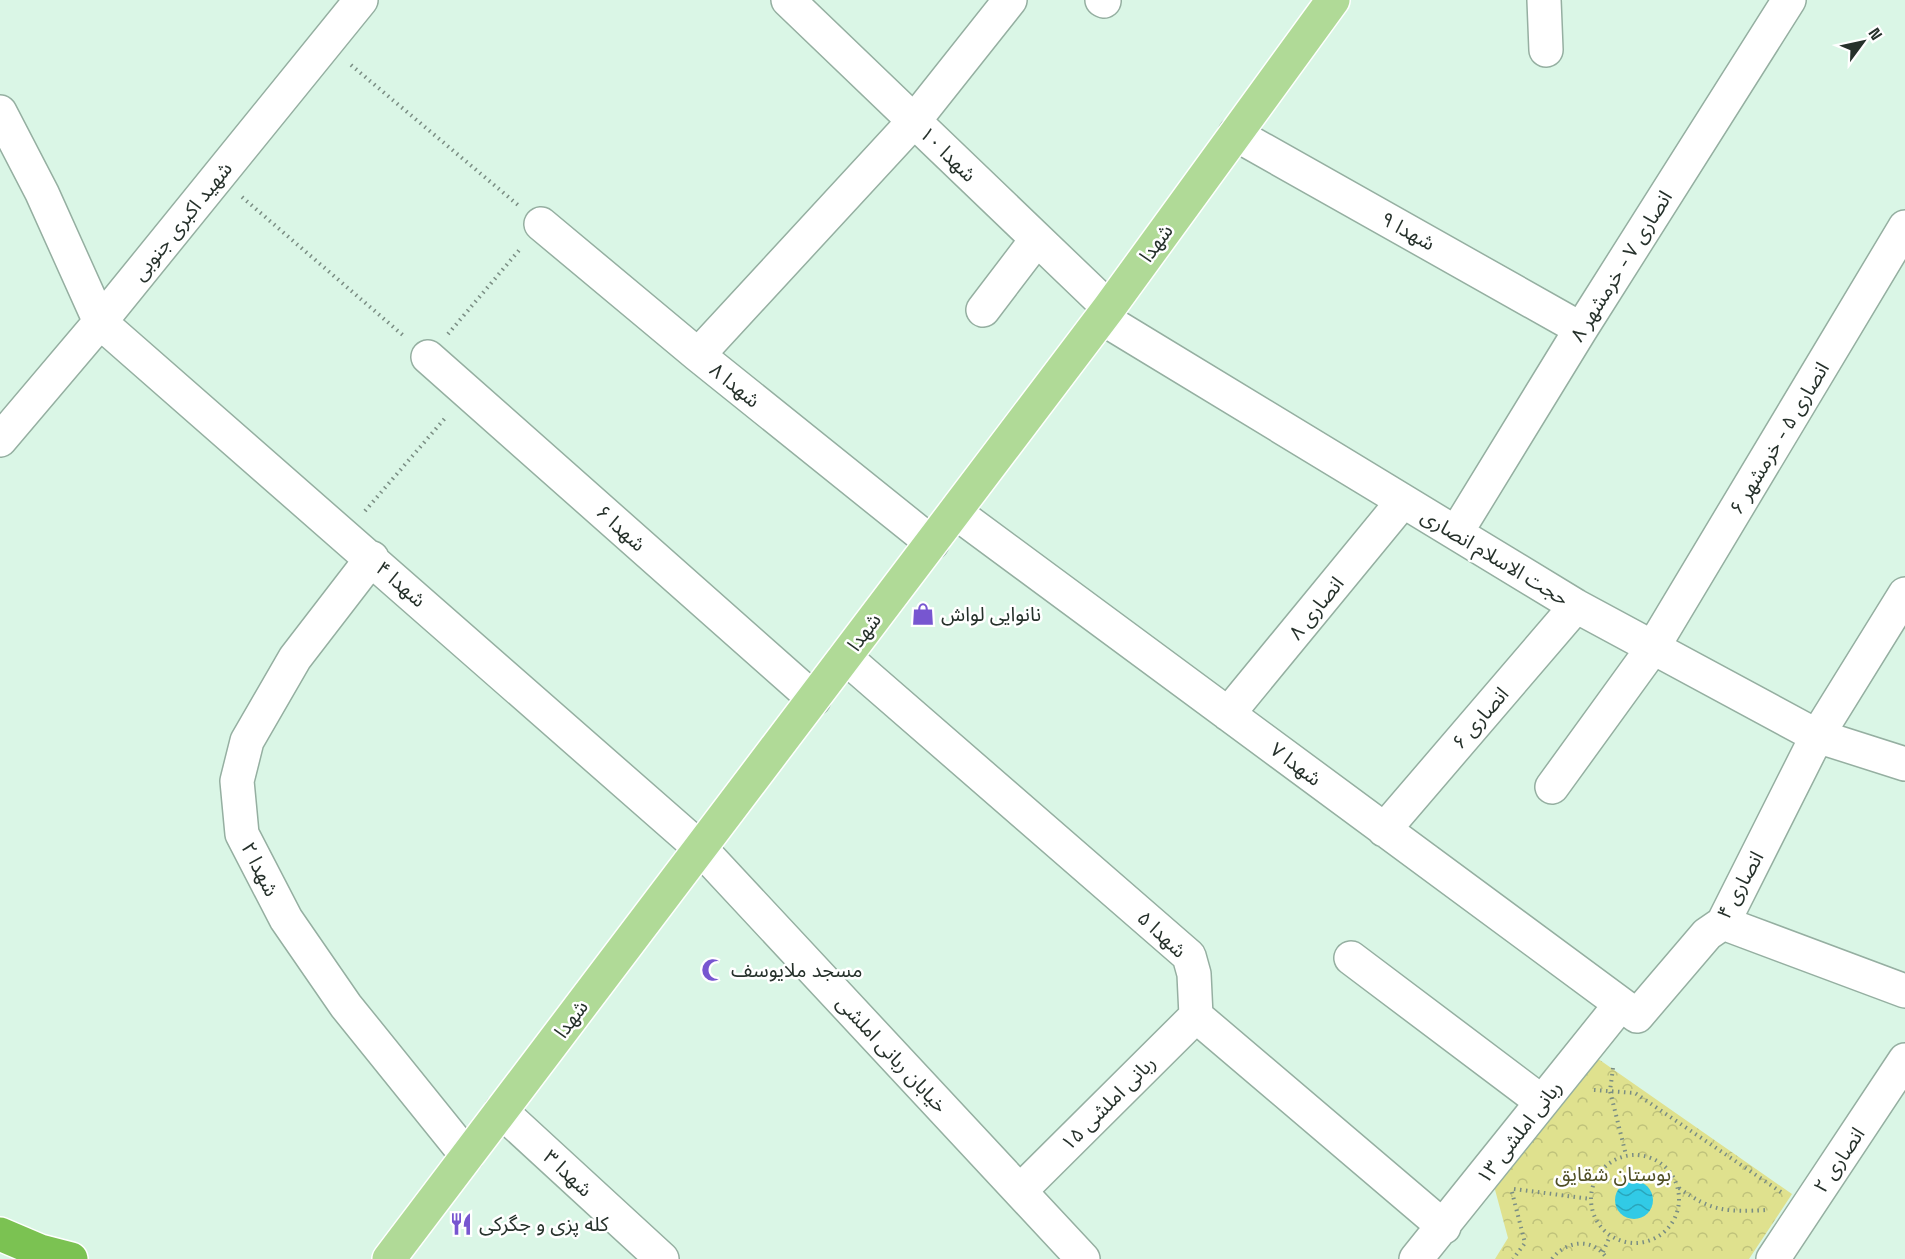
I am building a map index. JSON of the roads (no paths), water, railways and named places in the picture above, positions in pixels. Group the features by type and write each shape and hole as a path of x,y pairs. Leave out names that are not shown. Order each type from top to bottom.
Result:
{"highway":[{"path":"0,1234 40,1251 72,1259"}],"main road":[{"name":"شهدا","path":"389,1259 1106,313 1333,0"}],"street":[{"name":"شهید اکبری جنوبی","path":"0,440 100,322 361,0"},
{"name":"شهدا ۱۰","path":"788,0 1037,239 1106,313"},
{"path":"698,355 914,121 1010,0"},
{"path":"1544,0 1546,50"},
{"name":"انصاری ۷ - خرمشهر ۸","path":"1456,533 1581,329 1789,0"},
{"path":"0,112 42,193 100,322"},
{"name":"شهدا ۹","path":"1235,134 1581,329"},
{"name":"شهدا ۸","path":"541,224 698,355 932,543"},
{"name":"انصاری ۵ - خرمشهر ۶","path":"1552,787 1652,649 1905,227"},
{"path":"982,309 1037,239"},
{"name":"حجت الاسلام انصاری","path":"1106,313 1403,501 1576,606 1652,649 1817,736 1905,764"},
{"name":"شهدا ۴","path":"100,322 372,558 700,848"},
{"name":"شهدا ۶","path":"428,357 814,699"},
{"name":"انصاری ۸","path":"1228,714 1403,501"},
{"name":"شهدا ۷","path":"955,512 1629,1010"},
{"name":"شهدا ۲","path":"372,558 295,658 247,741 237,781 242,834 286,919 346,1006 467,1156"},
{"name":"انصاری ۴","path":"1629,1010 1707,934 1723,923 1817,736 1905,594"},
{"name":"انصاری ۶","path":"1384,830 1576,606"},
{"name":"شهدا ۵","path":"845,657 1189,956 1194,974 1196,1016"},
{"name":"خیابان ربانی املشی","path":"700,848 1083,1259"},
{"path":"1723,923 1905,991"},
{"path":"1351,958 1542,1102"},
{"name":"ربانی املشی ۱۳","path":"1416,1259 1444,1227 1542,1102 1629,1010"},
{"path":"1196,1016 1444,1227"},
{"name":"ربانی املشی ۱۵","path":"1020,1191 1196,1016"},
{"name":"انصاری ۲","path":"1773,1259 1905,1060"},
{"name":"شهدا ۳","path":"501,1111 662,1259"}],"water":[{"path":"1634,1181 1641,1182 1647,1187 1652,1193 1652,1207 1647,1213 1641,1218 1634,1219 1627,1218 1621,1213 1616,1207 1615,1200 1616,1193 1621,1187 1627,1182"}],"place":[{"name":"نانوایی لواش","path":"923,614"},
{"name":"مسجد ملایوسف","path":"713,970"},
{"name":"کله پزی و جگرکی","path":"461,1224"}],"park label":[{"name":"بوستان شقایق","path":"1613,1174"}]}
